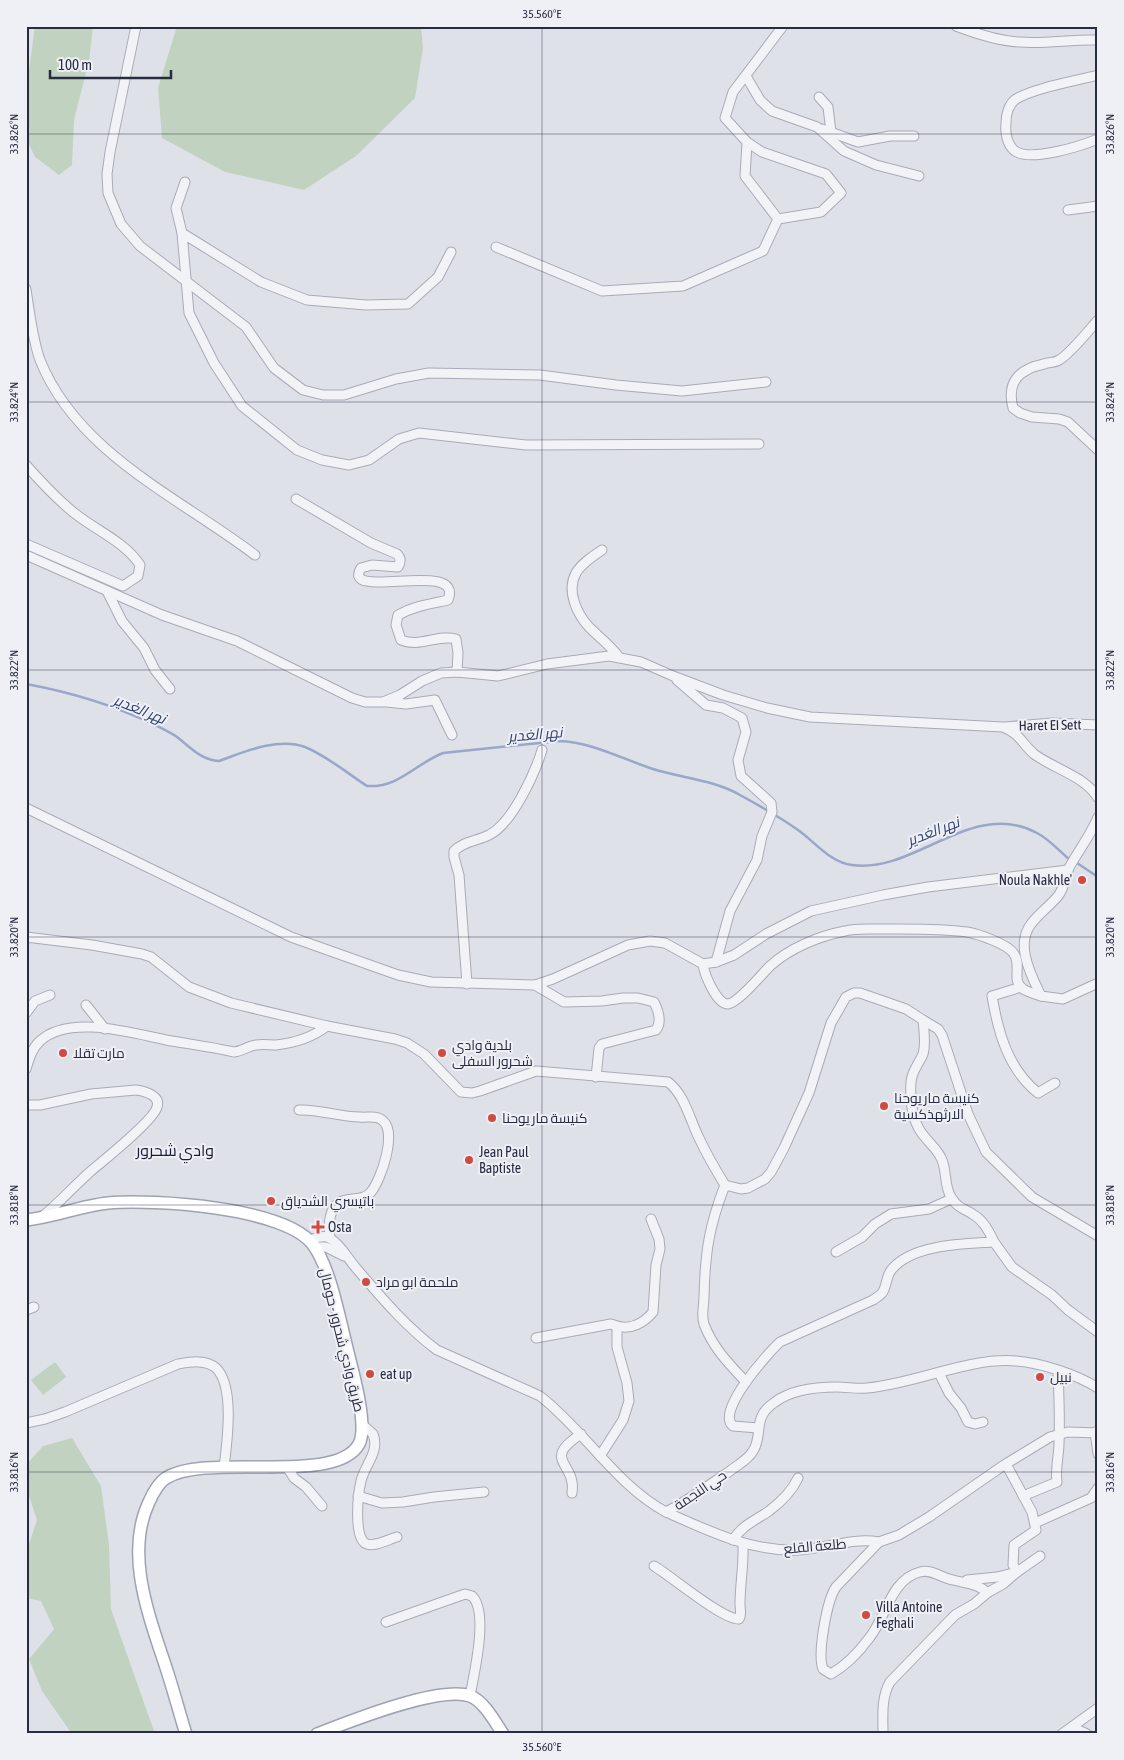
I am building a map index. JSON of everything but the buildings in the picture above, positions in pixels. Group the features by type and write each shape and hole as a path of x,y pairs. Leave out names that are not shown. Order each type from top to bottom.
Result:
{"main road":[{"path":"34,1219 106,1204 137,1202 203,1207 264,1217 283,1224 312,1244"},
{"name":"طريق وادي شحرور - حومال","path":"186,1734 153,1628 142,1586 138,1556 139,1533 148,1502 156,1488 165,1479 180,1472 224,1466 287,1467 330,1462 348,1456 360,1442 362,1435 362,1417 329,1281 312,1244"},
{"path":"317,1734 402,1704 440,1696 470,1696 478,1701 502,1734"}],"street":[{"path":"136,26 107,174 108,193 121,224 140,246 246,327 274,368 303,390 323,395 344,395 396,379 429,373 540,375 682,391 766,382"},
{"path":"778,219 822,212 841,192 826,174 762,152 747,142 725,118 733,92 783,26"},
{"path":"956,26 977,34 1020,42 1098,40"},
{"path":"1098,75 1043,89 1016,99 1008,111 1005,129 1008,142 1016,152 1022,153 1042,154 1081,146 1098,139"},
{"path":"746,76 760,100 772,111 858,142 890,136 914,136"},
{"path":"819,97 828,107 831,132"},
{"path":"817,127 844,151 876,165 919,176"},
{"path":"747,142 745,176 778,219"},
{"path":"185,182 176,208 182,233 190,313 214,363 242,406 298,450 322,460 349,465 369,460 399,439 419,433 526,445 759,444"},
{"path":"1068,210 1098,206"},
{"path":"496,247 602,291 684,286 763,251 778,219"},
{"path":"182,233 261,282 307,300 366,306 408,304 438,277 451,252"},
{"path":"26,289 28,308 40,359 55,391 88,432 138,476 230,536 255,555"},
{"path":"1098,320 1059,361 1045,363 1020,373 1014,380 1011,393 1013,408 1020,413 1068,422 1098,450"},
{"path":"26,465 45,488 74,513 133,554 140,565 138,576 123,586 26,544"},
{"path":"296,499 371,543 400,557 398,567 372,566 361,568 358,576 361,580 381,582 424,580 444,584 449,590 448,600 408,609 398,615 396,625 401,640 408,643 413,644 436,639 456,639 458,653 456,672"},
{"path":"602,550 576,573 573,579 574,599 581,617 609,643 619,657"},
{"path":"26,555 162,615 237,641 352,698 365,702 406,704 435,700 452,735"},
{"path":"107,591 122,621 144,648 155,670 170,689"},
{"path":"383,702 441,673 456,672 498,676 541,665 609,656 642,662 672,676 706,705 723,708 742,718 746,732 738,760 741,776 771,803 771,815 762,836 757,860 730,911 716,962"},
{"name":"Haret EI Sett","path":"672,676 749,703 810,717 1003,727 1052,723 1098,725"},
{"path":"1003,727 1015,732 1033,753 1076,778 1098,798"},
{"path":"467,984 459,874 454,851 466,843 489,835 496,830 522,796 542,750"},
{"path":"26,808 291,937 398,975 431,982 535,985 548,981 628,944 650,942 665,943 703,964 716,962 734,955 766,934 812,911 928,887 1068,870"},
{"path":"1041,996 1024,950 1026,931 1062,890 1068,870 1098,818"},
{"path":"703,964 706,977 719,999 729,1004 737,1000 772,964 791,951 807,943 846,930 912,928 966,932 987,938 1015,954 1018,963 1016,978 1021,988"},
{"path":"26,937 92,945 142,954 151,957 189,987 200,992 258,1011 407,1043 424,1054 461,1092 472,1093 536,1071 663,1081 672,1085 682,1100 714,1168 725,1185 741,1189 748,1188 765,1179 771,1172 809,1093 829,1028 846,997 854,993 867,994 906,1009 938,1029 942,1035 968,1114 986,1152 1032,1197 1098,1236"},
{"path":"1055,1083 1038,1093 1028,1085 1008,1056 998,1027 992,996 1021,988 1041,996 1063,999 1070,998 1098,983"},
{"path":"535,985 554,997 570,1002 624,998 654,1002 658,1010 659,1026 656,1030 602,1044 599,1048 596,1077"},
{"path":"26,1013 35,1001 50,995"},
{"path":"86,1005 105,1029"},
{"path":"923,1020 924,1049 913,1069 911,1082 913,1108 920,1132 936,1149 943,1162 946,1188 951,1199 961,1210 975,1215 989,1232 1012,1267 1052,1295 1068,1310 1098,1332"},
{"path":"26,1069 32,1052 40,1041 53,1033 67,1029 82,1027 105,1029 211,1046 234,1052 243,1051 254,1045 278,1044 304,1039 318,1033 327,1026"},
{"path":"26,1105 40,1105 91,1094 136,1090 152,1095 156,1098 158,1104 155,1112 136,1132 34,1219 26,1229"},
{"path":"299,1110 346,1116 375,1117 384,1121 387,1126 388,1150 382,1171 373,1190 365,1197 343,1200 337,1204 331,1212 329,1221 330,1238 318,1237 312,1244 326,1247 346,1257"},
{"path":"725,1185 713,1219 707,1244 702,1316 716,1348 726,1362 746,1382"},
{"path":"836,1252 862,1237 875,1224 891,1214 930,1209 951,1199"},
{"path":"536,1338 611,1324 625,1328 636,1325 652,1312 656,1265 660,1249 659,1239 651,1219"},
{"name":"حي النجمة","path":"330,1238 386,1303 423,1340 436,1350 540,1396 555,1407 600,1456 648,1501 666,1512 689,1500 750,1455 756,1443 760,1418 774,1402 800,1392 832,1387 853,1388 903,1383 978,1364 1015,1361 1058,1371 1098,1388"},
{"path":"758,1428 733,1426 728,1419 728,1414 746,1382 769,1352 780,1342 862,1306 882,1293 890,1270 901,1260 925,1250 994,1242"},
{"path":"600,1456 620,1425 629,1401 627,1383 617,1347 617,1326"},
{"path":"26,1423 65,1412 178,1364 204,1362 216,1368 223,1380 227,1396 228,1435 224,1466"},
{"path":"1023,1496 1057,1482 1055,1471 1059,1454 1060,1434 1058,1371"},
{"path":"939,1373 949,1393 961,1408 968,1422 975,1424 982,1422"},
{"path":"362,1424 373,1434 375,1445 361,1480 358,1496 359,1534 365,1544 397,1537"},
{"path":"987,1593 981,1586 921,1571 912,1575 899,1586 871,1636 843,1666 831,1674 821,1664 820,1657 828,1604 832,1593 880,1542 899,1535 929,1517 1006,1464 1050,1437 1077,1432 1096,1432 1098,1454"},
{"path":"572,1493 572,1483 561,1454 563,1448 581,1434"},
{"path":"1006,1464 1032,1512 1036,1530 1014,1545 1013,1565 1017,1572"},
{"path":"287,1467 294,1478 306,1487 322,1506"},
{"path":"733,1540 738,1532 771,1510 793,1488 798,1478"},
{"path":"1035,1523 1091,1498 1098,1488"},
{"path":"358,1496 382,1503 484,1492"},
{"name":"طلعة القلع","path":"666,1512 743,1544 780,1550 800,1550 861,1541 880,1542"},
{"path":"654,1566 731,1618 739,1619 742,1614 740,1590 744,1560 743,1544"},
{"path":"883,1734 883,1705 890,1682 955,1615 1003,1584 1040,1556"},
{"path":"957,1580 997,1577 1017,1572"},
{"path":"386,1622 466,1594 472,1596 478,1604 480,1636 470,1696"},
{"path":"1062,1734 1098,1708"},
{"path":"1072,1727 1087,1734"}],"green space":[{"path":"35,26 93,26 89,61 74,120 72,165 59,175 35,157 26,138 27,85"},
{"path":"177,26 421,26 423,48 415,98 356,156 304,190 225,172 162,138 158,88"},
{"path":"55,1362 66,1377 43,1395 31,1380"},
{"path":"72,1438 101,1486 109,1545 111,1609 155,1734 72,1734 42,1691 29,1659 54,1629 41,1601 26,1598 26,1553 37,1520 26,1487 26,1465 43,1446"}],"waterway":[{"name":"نهر الغدير","path":"26,684 75,695 122,711 168,732 196,752 213,760 219,761 261,747 295,744 321,755 367,786 378,786 398,779 443,753 559,741 571,742 583,744 653,769 730,790 784,821 830,856 852,865 875,865 898,859 967,830 990,824 1013,825 1037,833 1069,859"},
{"name":"نهر الغدير","path":"1077,863 1098,877"}],"place":[{"name":"Noula Nakhle'","path":"1082,880"},
{"name":"مارت تقلا","path":"63,1053"},
{"name":"بلدية وادي شحرور السفلى","path":"442,1053"},
{"name":"كنيسة مار يوحنا الارثهذكسية","path":"884,1106"},
{"name":"كنيسة مار يوحنا","path":"492,1118"},
{"name":"Jean Paul Baptiste","path":"469,1160"},
{"name":"باتيسري الشدياق","path":"271,1201"},
{"name":"Osta","path":"318,1227"},
{"name":"ملحمة ابو مراد","path":"366,1282"},
{"name":"eat up","path":"370,1374"},
{"name":"نبيل","path":"1040,1377"},
{"name":"Villa Antoine Feghali","path":"866,1615"}],"district":[{"name":"وادي شحرور","path":"175,1150"}]}
